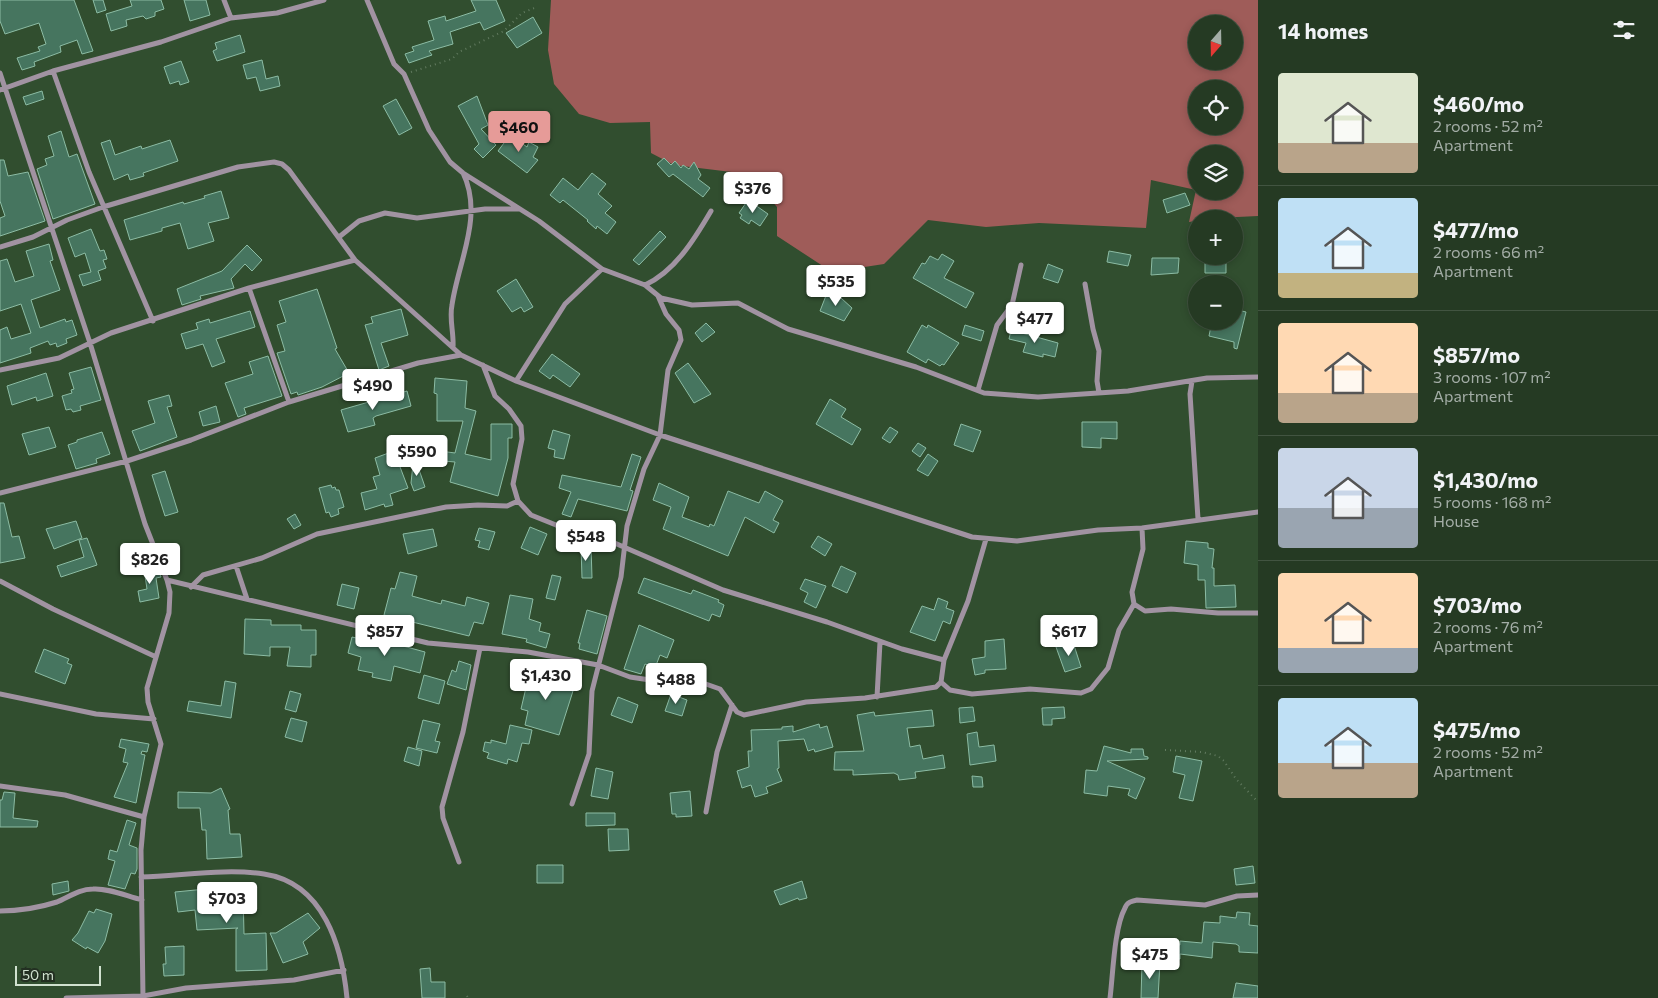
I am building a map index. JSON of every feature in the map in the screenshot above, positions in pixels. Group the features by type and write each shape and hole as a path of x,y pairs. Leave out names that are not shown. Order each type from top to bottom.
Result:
{"street":[{"path":"224,0 232,18"},
{"path":"0,90 54,71 161,42 232,18 276,13 324,0"},
{"path":"367,0 394,64 404,74 439,147 450,162 463,173 559,235 602,268 645,285 658,296 692,305 738,303 788,329 916,367 978,390 1002,396 1038,397 1099,393 1153,388 1207,378 1258,377"},
{"path":"54,71 103,207 153,321"},
{"path":"0,73 90,343 145,524 168,580 170,603 148,678 147,695 161,744 144,817 141,877 143,997"},
{"path":"0,248 52,230 67,220 103,207 238,167 274,162 282,164 289,170 355,260 462,355 516,381 660,435 972,537 986,539 1017,541 1098,530 1142,528 1258,512"},
{"path":"452,347 451,307 456,280 466,251 470,211 469,185 463,173"},
{"path":"339,237 359,221 374,215 385,214 417,218 470,211 518,209"},
{"path":"645,285 659,279 667,272 699,231 711,211"},
{"path":"0,370 59,358 78,351 90,343 111,334 249,288 355,260"},
{"path":"978,390 997,325 1012,305 1015,297 1020,264"},
{"path":"516,381 565,304 602,268"},
{"path":"1086,284 1093,329 1099,351 1097,381 1099,393"},
{"path":"249,288 289,402"},
{"path":"572,804 589,754 592,691 621,577 624,547 633,501 651,452 660,435 668,370 681,340 679,330 666,314 658,296"},
{"path":"0,493 127,461 191,440 289,402 418,363 462,355"},
{"path":"483,365 494,396 510,409 519,421 522,430 513,484 518,501 532,515 544,521 590,533 723,590 827,622 880,642 944,660"},
{"path":"1192,381 1190,394 1198,519"},
{"path":"192,587 203,575 262,558 317,534 446,507 472,505 507,506 518,501"},
{"path":"941,682 950,690 972,694 1030,689 1071,693 1091,689 1108,668 1119,630 1134,604 1132,592 1143,549 1142,528"},
{"path":"168,580 428,643 528,652 598,665 630,676 650,680 694,681 714,686 727,696 737,712 744,715 806,702 877,697 933,688 941,682 944,660 968,601 986,539"},
{"path":"236,566 247,599"},
{"path":"0,582 52,609 154,656"},
{"path":"1134,604 1146,611 1171,609 1218,613 1258,613"},
{"path":"877,697 880,642"},
{"path":"459,862 443,818 442,807 463,732 480,648"},
{"path":"0,696 96,714 154,719"},
{"path":"706,812 716,752 732,705"},
{"path":"0,786 64,795 144,817"},
{"path":"141,877 244,872 266,874 288,882 300,889 322,912 334,934 344,970 347,998"},
{"path":"0,911 19,911 42,906 81,890 110,891 142,900"},
{"path":"1110,998 1120,923 1124,908 1130,902 1137,900 1205,905 1237,896 1258,895"},
{"path":"66,998 143,997 186,988 294,980 344,970"}],"path":[{"path":"404,74 452,59 459,52 504,31 522,13 537,7"},
{"path":"1165,750 1202,752 1218,756 1258,802"}],"shaded area":[{"path":"551,0 1258,0 1258,216 1243,217 1243,210 1192,210 1194,200 1243,200 1243,145 1188,145 1188,188 1151,180 1146,228 1039,223 986,227 928,220 884,264 832,272 777,236 777,207 748,174 674,165 651,153 650,122 610,123 579,114 554,84 548,50"}],"building":[{"path":"0,0 74,0 93,51 82,54 77,40 60,46 61,52 34,62 35,66 22,70 17,58 40,51 38,47 46,44 39,23 5,34 0,21"},
{"path":"93,0 103,0 106,10 97,13"},
{"path":"130,0 161,0 164,9 155,12 155,16 146,19 143,16 126,20 127,26 111,31 106,14 132,6"},
{"path":"184,0 206,0 210,15 190,21"},
{"path":"471,0 496,0 505,21 484,30 480,22 450,32 453,44 429,51 432,55 409,63 405,54 414,51 412,47 434,40 428,21 445,16 446,21 476,11"},
{"path":"533,17 542,33 517,48 506,33"},
{"path":"240,35 245,52 217,61 213,51 217,49 215,43"},
{"path":"262,60 266,79 278,76 280,86 260,91 256,77 247,79 243,65"},
{"path":"181,61 189,82 180,85 179,81 170,84 164,67"},
{"path":"42,91 44,99 26,105 23,97"},
{"path":"477,96 488,125 481,129 496,145 483,158 474,149 479,144 458,106"},
{"path":"396,99 412,128 399,135 383,106"},
{"path":"61,131 69,157 77,154 95,204 53,219 37,169 47,165 45,159 54,156 48,136"},
{"path":"510,135 527,147 529,142 538,147 533,157 538,160 527,173 498,151"},
{"path":"110,140 115,155 141,146 142,149 170,140 178,161 143,173 144,176 130,180 128,174 114,180 101,143"},
{"path":"664,158 671,165 675,161 681,168 683,165 689,169 694,162 701,175 698,179 710,188 703,197 673,174 669,177 657,164"},
{"path":"0,160 4,160 8,176 28,172 45,221 0,236 0,218 5,216 0,201"},
{"path":"592,173 606,184 598,194 612,206 605,213 616,222 607,234 597,226 596,229 563,200 560,203 550,195 563,178 578,190"},
{"path":"221,191 229,218 208,223 214,241 188,249 180,223 162,228 162,231 130,240 124,220 183,202 184,204 205,198 204,196"},
{"path":"1185,193 1190,205 1167,213 1163,200"},
{"path":"748,200 768,214 760,226 751,220 749,224 740,218 742,215 739,213"},
{"path":"91,229 100,251 104,250 107,259 103,260 106,268 98,271 101,280 83,286 79,275 91,272 85,253 75,257 68,238"},
{"path":"660,231 666,237 639,265 633,260"},
{"path":"49,244 53,260 50,261 60,290 31,300 40,328 65,319 66,322 72,320 77,335 66,339 67,343 57,347 56,343 50,345 48,341 30,348 31,353 0,363 0,330 7,327 11,339 31,333 21,304 0,311 0,261 7,259 15,282 34,276 26,251"},
{"path":"247,245 262,260 252,271 245,264 231,279 234,288 200,296 201,299 182,305 177,289 222,271"},
{"path":"1109,251 1131,255 1128,266 1107,262"},
{"path":"942,254 954,261 944,278 974,293 966,308 913,278 922,263 925,264 930,256 938,260"},
{"path":"1152,258 1179,258 1178,273 1151,275"},
{"path":"1048,264 1063,270 1058,283 1043,278"},
{"path":"1205,265 1226,265 1226,273 1205,273"},
{"path":"516,279 533,307 524,312 521,307 512,312 497,291"},
{"path":"317,289 337,348 335,349 349,373 322,387 298,395 297,392 291,394 277,353 285,351 277,325 286,322 279,301"},
{"path":"827,293 841,298 852,308 844,321 820,311"},
{"path":"401,309 408,335 381,343 389,366 379,370 365,325 373,323 371,317"},
{"path":"250,311 255,327 216,339 225,362 212,367 203,344 186,349 181,334 198,329 196,323 209,319 210,323"},
{"path":"1243,311 1246,312 1243,324"},
{"path":"706,323 715,332 702,342 695,333"},
{"path":"922,325 927,328 928,325 959,343 944,365 940,366 928,359 926,363 907,352"},
{"path":"965,325 984,331 981,341 962,335"},
{"path":"1011,330 1058,343 1055,357 1043,354 1043,357 1023,352 1026,343 1009,339"},
{"path":"1210,330 1242,330 1237,349 1234,348 1234,342 1209,336"},
{"path":"552,354 580,374 570,387 553,375 550,379 539,371"},
{"path":"268,356 282,396 244,408 246,414 238,417 225,383 253,374 249,362"},
{"path":"688,363 711,394 694,403 675,373"},
{"path":"91,367 101,400 80,406 81,410 73,412 71,409 66,410 62,396 72,393 71,390 74,389 69,373"},
{"path":"46,373 53,396 37,401 36,397 12,405 7,386"},
{"path":"435,378 467,381 465,408 476,411 465,454 491,460 491,424 512,424 512,438 508,438 508,458 498,496 450,482 455,462 420,459 420,449 440,449 440,451 455,453 463,421 437,421 437,394 434,393"},
{"path":"407,391 411,406 376,416 373,418 375,425 348,432 341,410"},
{"path":"169,395 172,406 167,407 177,437 140,451 132,431 155,423 148,401"},
{"path":"830,399 846,409 841,417 861,429 852,445 816,424"},
{"path":"216,406 220,422 203,426 199,412"},
{"path":"1082,422 1117,422 1117,439 1101,438 1101,448 1082,447"},
{"path":"961,424 981,431 973,452 954,445"},
{"path":"49,427 56,447 29,455 22,434"},
{"path":"890,427 898,432 890,443 882,438"},
{"path":"553,430 570,435 564,459 554,457 555,450 548,448"},
{"path":"102,432 110,454 96,459 97,463 76,469 68,445"},
{"path":"918,443 926,448 920,457 912,451"},
{"path":"394,451 408,488 390,494 393,505 385,507 384,504 365,510 361,493 377,489 373,477 380,475 375,458"},
{"path":"632,454 641,457 630,490 633,491 627,511 578,499 571,517 562,514 571,492 559,488 562,475 621,487"},
{"path":"928,454 938,461 928,476 917,470"},
{"path":"414,455 425,487 414,491 411,483"},
{"path":"165,471 178,512 165,516 152,475"},
{"path":"659,483 689,497 682,517 709,527 710,524 714,526 728,491 759,503 765,491 783,501 773,520 779,523 774,533 745,517 728,556 663,529 671,507 653,500"},
{"path":"331,485 332,488 335,487 336,490 339,490 344,507 338,509 339,514 331,517 329,512 326,513 319,488"},
{"path":"0,503 4,503 12,537 19,536 25,558 0,563"},
{"path":"295,514 301,525 294,529 287,519"},
{"path":"76,521 82,538 54,549 46,529"},
{"path":"530,527 547,534 538,555 521,548"},
{"path":"479,528 495,532 489,550 478,547 480,541 475,540"},
{"path":"433,529 437,546 408,554 403,534"},
{"path":"818,536 832,544 825,556 811,547"},
{"path":"87,538 97,565 61,577 57,566 84,557 79,540"},
{"path":"1186,541 1208,543 1208,548 1214,549 1212,568 1214,568 1214,586 1235,585 1236,607 1206,608 1205,580 1198,580 1198,565 1184,563"},
{"path":"581,546 591,546 592,578 582,578"},
{"path":"841,566 856,573 847,593 832,586"},
{"path":"157,567 161,577 156,578 159,598 140,602 138,591 147,589 144,569"},
{"path":"400,572 417,576 412,596 441,604 442,600 465,606 467,597 489,603 483,624 474,622 469,636 384,615 391,588 395,589"},
{"path":"552,575 561,577 555,600 546,598"},
{"path":"644,578 691,594 693,590 719,600 718,602 724,605 720,617 712,614 709,621 638,593"},
{"path":"805,579 826,586 816,608 804,602 808,593 800,589"},
{"path":"342,584 359,588 354,609 337,605"},
{"path":"510,595 533,599 529,619 541,623 539,631 550,634 546,648 526,642 527,639 502,634"},
{"path":"938,598 948,602 946,608 954,611 950,624 943,621 935,641 910,632 922,606 934,610"},
{"path":"587,610 607,616 597,654 579,649 580,643 578,643"},
{"path":"245,619 271,620 271,625 301,625 301,630 316,630 316,655 311,655 311,667 287,666 290,647 270,647 270,656 244,654"},
{"path":"639,625 674,640 667,658 660,655 655,668 645,664 641,674 624,669"},
{"path":"366,636 425,652 420,673 394,666 391,681 372,677 373,673 358,670 361,657 348,653 352,637 365,640"},
{"path":"1004,639 1006,669 985,670 985,673 975,675 972,659 985,657 985,641"},
{"path":"1073,642 1081,667 1065,672 1056,647"},
{"path":"44,649 69,659 67,663 72,665 65,684 35,672"},
{"path":"459,661 471,665 466,690 447,684 452,670 456,672"},
{"path":"525,668 568,678 567,689 573,691 559,735 525,725 528,711 521,709 528,679 522,677"},
{"path":"424,675 445,681 439,704 418,698"},
{"path":"225,681 236,683 231,718 187,711 189,701 221,706"},
{"path":"290,691 301,694 296,712 285,709"},
{"path":"671,694 687,700 682,716 665,711"},
{"path":"618,697 638,705 632,723 611,715"},
{"path":"973,707 975,721 960,723 959,708"},
{"path":"1064,707 1065,718 1052,719 1052,725 1043,725 1042,708"},
{"path":"932,710 934,726 907,728 910,747 920,745 923,759 943,755 945,768 915,772 916,778 899,780 898,775 894,773 853,775 853,770 834,770 835,752 864,751 857,715 874,712 875,716"},
{"path":"291,718 307,722 302,742 285,737"},
{"path":"423,720 440,724 435,741 440,742 437,753 416,748"},
{"path":"819,724 820,728 827,726 833,747 815,752 814,749 808,751 804,739 778,741 779,768 777,769 782,781 766,787 768,793 755,797 751,785 742,788 737,771 749,767 748,751 752,751 751,730 782,729 782,727 793,726 793,732"},
{"path":"510,725 532,730 529,744 522,743 517,762 508,759 507,764 487,758 489,753 483,751 485,742 491,743 491,740 506,744"},
{"path":"977,732 979,747 994,745 996,761 970,765 967,734"},
{"path":"121,739 149,744 147,752 142,751 141,754 145,755 136,803 114,797 128,763 123,762 126,749 119,747"},
{"path":"1104,746 1131,753 1131,749 1143,749 1144,756 1148,757 1148,759 1107,761 1145,778 1136,799 1128,795 1130,789 1108,786 1107,796 1084,793 1086,770 1097,771"},
{"path":"408,747 422,751 419,766 404,761"},
{"path":"1176,756 1202,761 1193,801 1179,798 1185,775 1173,772"},
{"path":"596,768 613,772 608,799 591,796"},
{"path":"972,776 982,777 983,787 973,787"},
{"path":"221,788 230,809 228,810 230,834 240,834 242,857 207,859 206,830 202,830 200,808 178,808 178,792 211,793"},
{"path":"690,791 692,816 676,817 676,814 672,814 670,793"},
{"path":"4,792 15,793 13,818 38,821 37,827 0,827 0,800 2,800"},
{"path":"586,813 615,813 615,825 586,826"},
{"path":"127,820 136,823 129,845 137,848 137,869 135,874 131,873 125,889 108,885 115,861 108,859 110,850 117,852"},
{"path":"608,829 628,829 629,850 609,851"},
{"path":"537,865 563,865 563,883 537,883"},
{"path":"1253,866 1255,883 1236,885 1234,869"},
{"path":"68,881 69,891 53,895 52,884"},
{"path":"802,881 807,898 799,900 798,898 780,905 774,891"},
{"path":"206,889 207,894 243,892 244,934 266,933 267,970 236,971 236,929 238,928 197,930 195,910 178,912 175,892"},
{"path":"96,909 112,914 105,941 98,953 87,947 86,949 72,940 78,933 89,911 94,913"},
{"path":"1237,912 1250,913 1249,925 1258,926 1258,953 1239,952 1239,946 1236,944 1213,942 1212,958 1180,954 1180,959 1164,957 1166,943 1180,945 1180,941 1202,943 1204,922 1220,923 1220,916 1236,918"},
{"path":"308,913 320,928 303,942 308,954 283,963 270,933 276,933"},
{"path":"184,946 184,975 164,976 163,964 166,964 165,947"},
{"path":"1160,962 1158,998 1141,998 1142,963"},
{"path":"430,968 431,982 445,982 445,998 422,998 420,969"},
{"path":"1236,983 1258,986 1258,998 1233,998"}]}
